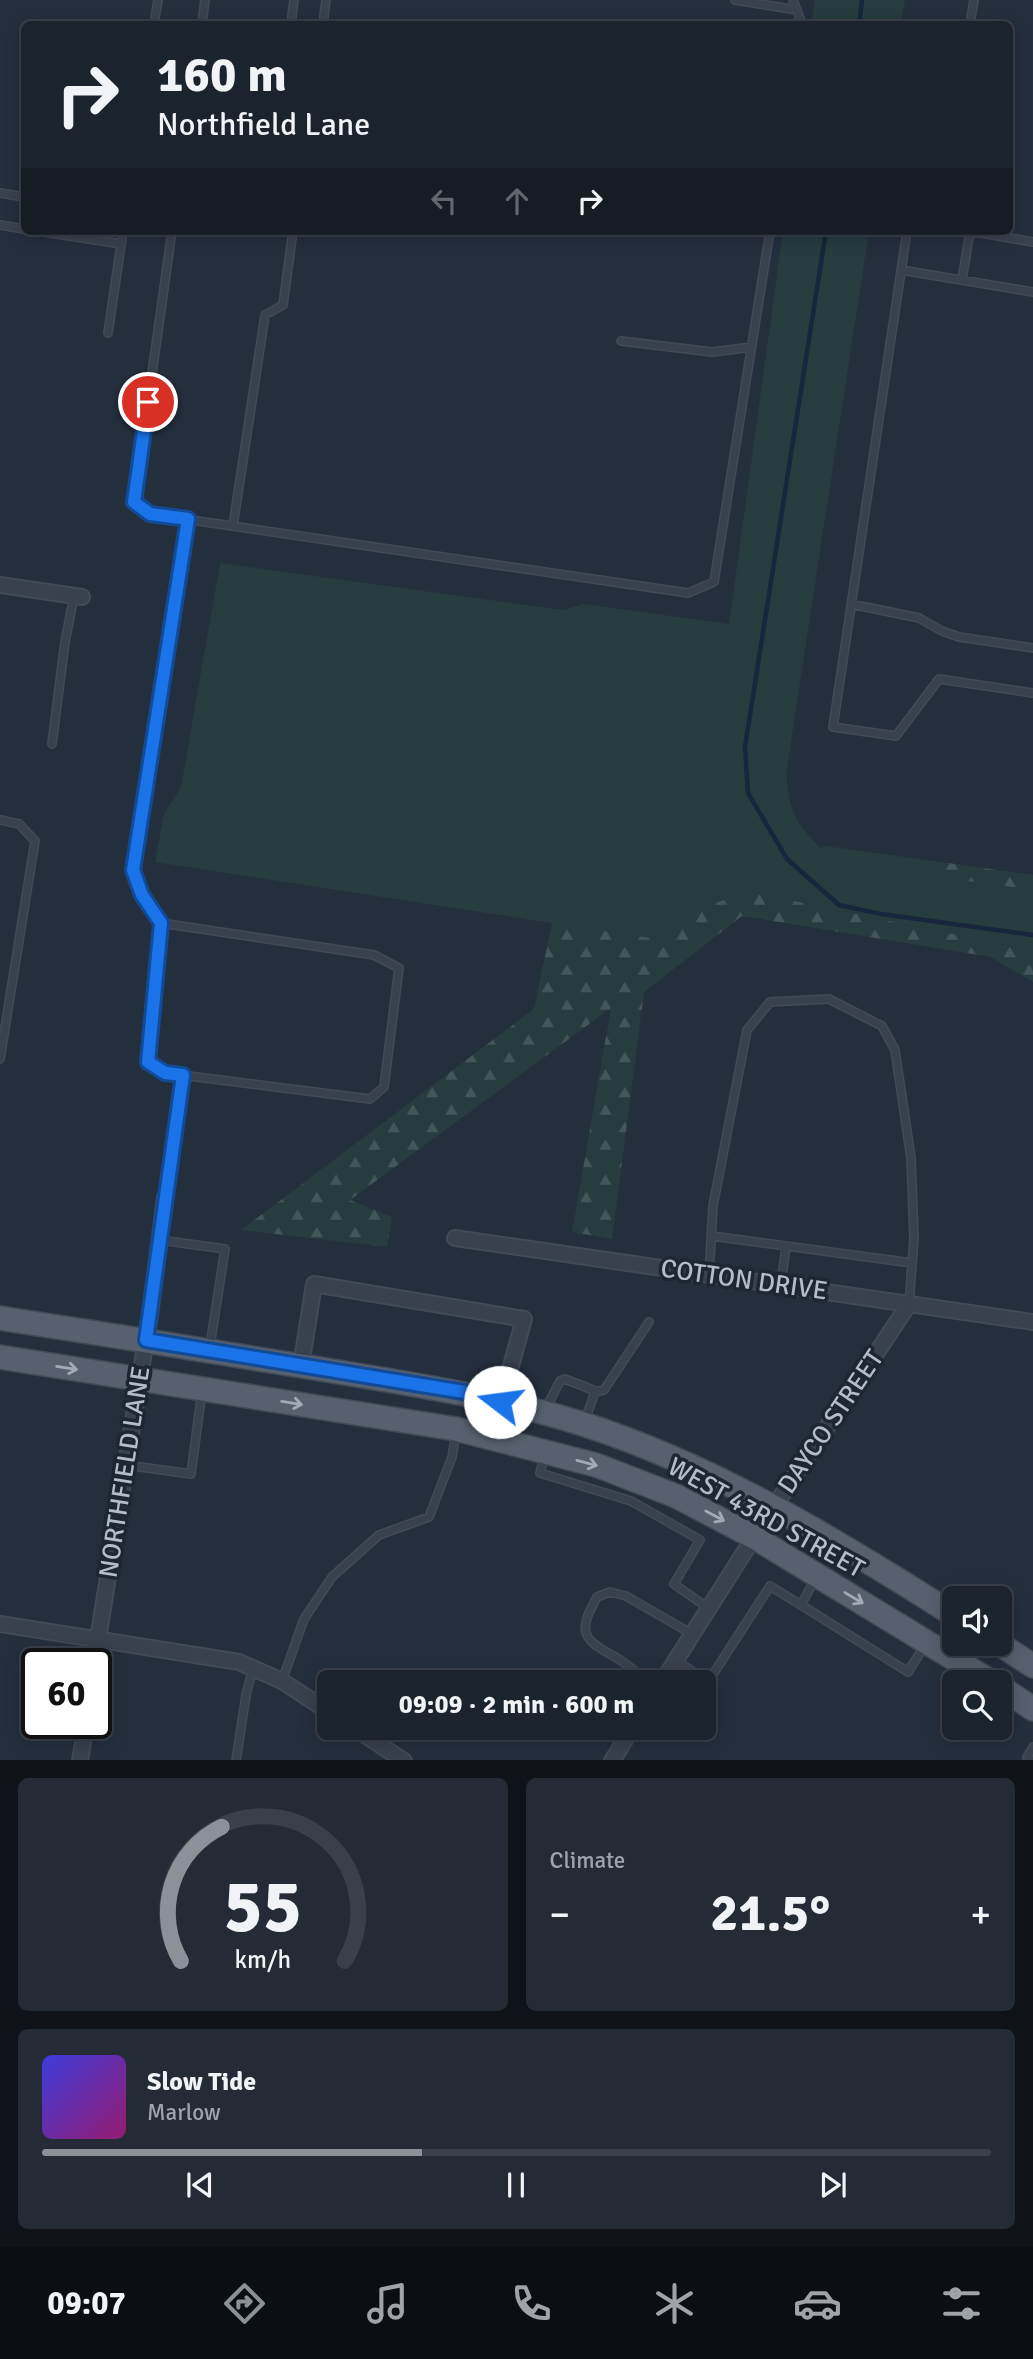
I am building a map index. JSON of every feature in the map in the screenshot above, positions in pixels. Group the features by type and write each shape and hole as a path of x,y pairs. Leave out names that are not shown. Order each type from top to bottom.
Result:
{"main road":[{"name":"WEST 43RD STREET","path":"0,1318 464,1392 583,1424 699,1469 775,1506 862,1556 942,1607"},
{"name":"WEST 43RD STREET","path":"0,1357 456,1429 596,1465 676,1496 754,1537 973,1670"},
{"path":"456,1429 464,1392"},
{"path":"1012,1652 1033,1666"},
{"path":"1012,1695 1033,1709"}],"street":[{"path":"0,585 78,597"},
{"name":"NORTHFIELD LANE","path":"97,1648 146,1340 165,1197"},
{"name":"COTTON DRIVE","path":"455,1238 1033,1322"},
{"path":"301,1366 314,1284 524,1320 500,1402"},
{"name":"DAYCO STREET","path":"670,1670 754,1537 909,1304"},
{"path":"0,1624 239,1662 282,1681 317,1704"},
{"path":"80,1760 84,1739"},
{"path":"373,1740 404,1760"},
{"path":"612,1760 625,1740"}],"lane":[{"path":"154,21 158,0"},
{"path":"202,21 205,0"},
{"path":"291,21 294,0"},
{"path":"323,21 326,0"},
{"path":"735,0 797,10"},
{"path":"793,0 801,21"},
{"path":"970,21 974,0"},
{"path":"0,193 21,196"},
{"path":"0,225 21,228"},
{"path":"64,235 121,244"},
{"path":"107,332 122,235"},
{"path":"171,235 134,502 150,514 688,593 714,582 769,235"},
{"path":"233,526 265,315 283,305 292,235"},
{"path":"906,235 833,727 896,736 939,679 1033,693"},
{"path":"962,280 969,235"},
{"path":"993,235 1033,242"},
{"path":"901,270 1033,292"},
{"path":"621,341 712,352 752,347"},
{"path":"161,923 374,955 400,968 384,1087 370,1099 165,1073 148,1062 161,923 142,895 133,870 188,519"},
{"path":"52,744 65,642 78,597"},
{"path":"851,604 919,618 942,632 959,637 1033,648"},
{"path":"0,820 19,824 35,841 0,1059"},
{"path":"709,1275 713,1206 747,1030 770,1002 829,999 882,1026 895,1049 911,1158 914,1237 909,1304"},
{"path":"165,1197 183,1075"},
{"path":"712,1236 912,1263"},
{"path":"160,1240 225,1249 209,1351"},
{"path":"781,1285 786,1246"},
{"path":"542,1414 560,1381 565,1379 593,1392 604,1390 649,1322"},
{"path":"126,1465 191,1474 202,1389"},
{"path":"583,1424 593,1392"},
{"path":"282,1681 304,1619 332,1577 379,1535 429,1517 452,1457 456,1429"},
{"path":"545,1452 540,1473 631,1500 700,1540 674,1584 709,1609"},
{"path":"801,1605 817,1576"},
{"path":"676,1660 708,1682 770,1586 908,1672 927,1641"},
{"path":"632,1670 591,1642 585,1631 585,1619 597,1597 610,1592 626,1596 692,1634"},
{"path":"236,1760 253,1668"},
{"path":"1032,1760 1027,1757 1033,1747"}],"green space":[{"path":"815,0 905,0 902,21 812,21"},
{"path":"782,235 868,235 787,768 790,803 799,822 821,848 825,846 934,861 930,876 1033,890 1033,951 747,891 680,917 650,938 155,862 164,814 181,787 220,563 563,610 584,604 729,624"},
{"path":"934,861 1033,875 1033,890 930,876"},
{"path":"747,891 1033,951 1033,982 991,957 742,916 644,992 612,1239 572,1232 611,1008 350,1200 392,1217 387,1247 241,1230 534,1009 552,923 650,938 680,917"}],"waterway":[{"path":"859,21 862,0"},
{"path":"825,235 745,747 748,793 787,859 839,905 881,914 1033,935"}],"route":[{"path":"148,402 134,502 150,514 188,519 133,870 142,895 161,923 148,1062 165,1073 183,1075 146,1340 464,1392 500,1402"}]}
